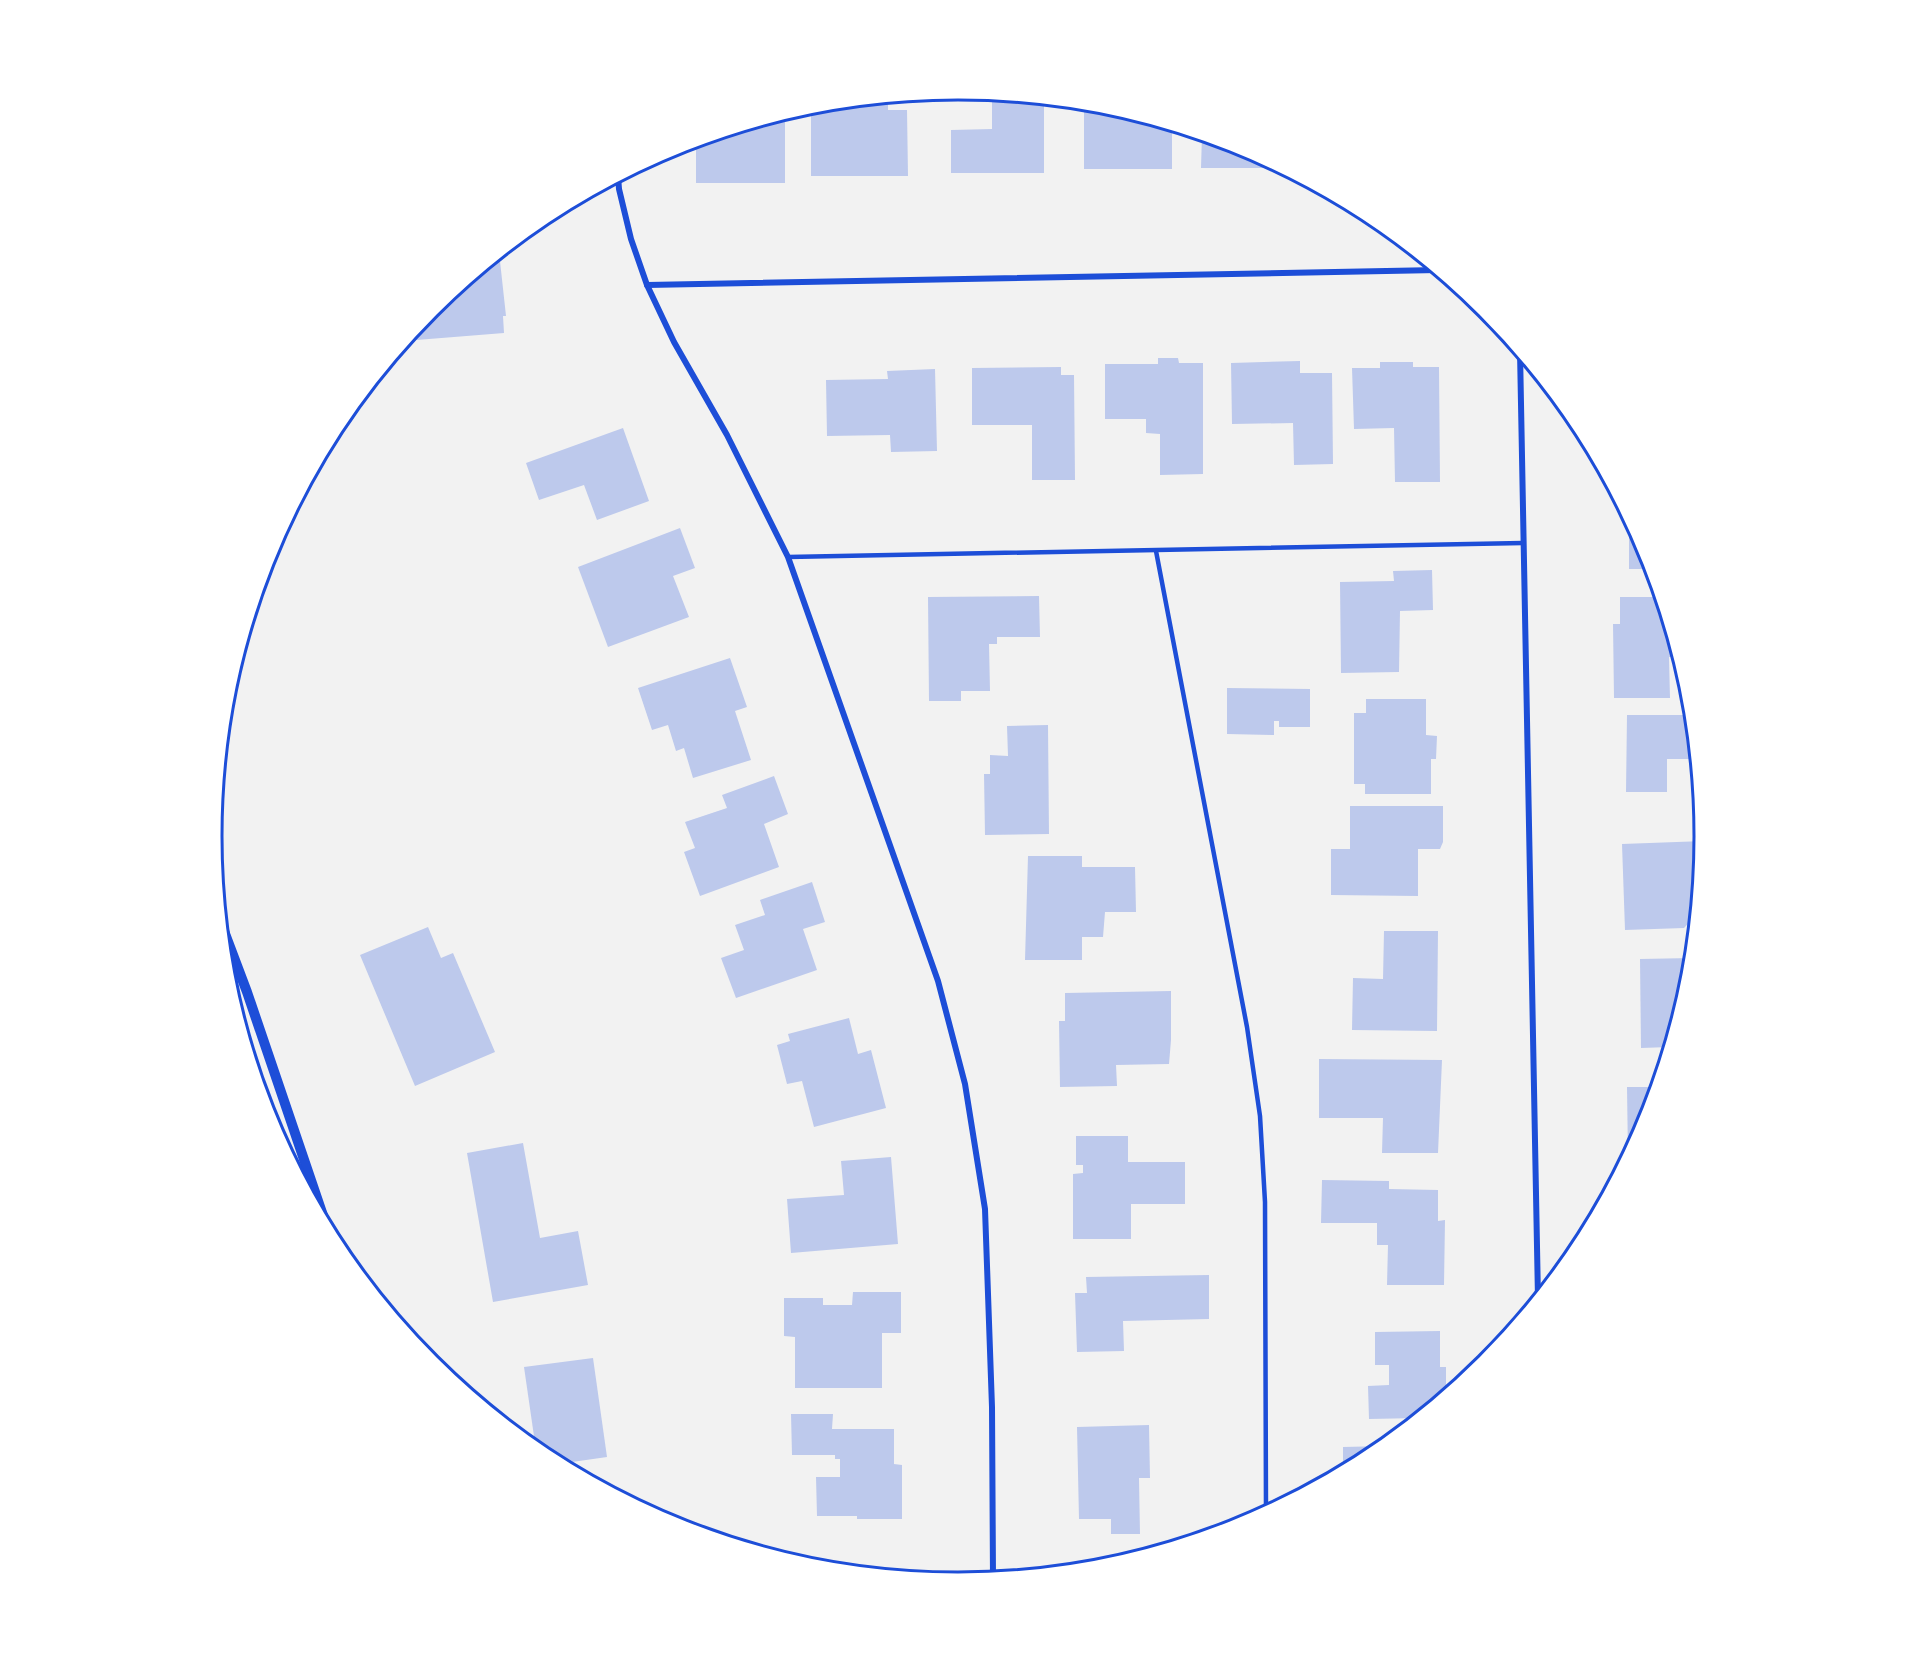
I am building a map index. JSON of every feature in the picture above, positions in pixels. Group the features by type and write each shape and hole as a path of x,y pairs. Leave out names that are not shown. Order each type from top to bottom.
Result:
{"street":[{"path":"619,183 631,239 647,285 674,342 727,435 789,557 938,981 965,1084 985,1209 992,1407 993,1571"},
{"path":"647,285 1428,270"},
{"path":"1520,362 1538,1289"},
{"path":"233,957 316,1194"}],"lane":[{"path":"789,557 1523,543"},
{"path":"1156,551 1247,1027 1260,1116 1265,1202 1266,1504"}],"building":[{"path":"992,101 1044,106 1044,173 951,173 951,130 992,129"},
{"path":"888,104 888,110 907,110 908,176 811,176 811,116"},
{"path":"1084,112 1172,133 1172,169 1084,169"},
{"path":"785,122 785,183 696,183 696,149"},
{"path":"1202,143 1265,168 1201,168"},
{"path":"500,260 506,316 503,316 504,333 415,340 473,283"},
{"path":"1158,358 1178,358 1179,363 1203,363 1203,474 1160,475 1160,434 1146,433 1146,419 1105,419 1105,364 1158,364"},
{"path":"1300,361 1300,373 1332,373 1333,464 1294,465 1293,423 1232,424 1231,363"},
{"path":"1380,362 1413,362 1413,367 1439,367 1440,482 1395,482 1394,428 1354,429 1352,368 1380,368"},
{"path":"1061,367 1061,375 1074,375 1075,480 1032,480 1032,425 972,425 972,368"},
{"path":"935,369 937,451 891,452 890,435 827,436 826,380 888,379 887,371"},
{"path":"623,428 649,501 597,520 584,485 539,500 526,463"},
{"path":"680,528 695,568 673,576 689,617 608,647 578,567"},
{"path":"1629,535 1643,569 1629,569"},
{"path":"1432,570 1433,610 1400,611 1399,672 1341,673 1340,582 1394,581 1393,571"},
{"path":"1039,596 1040,637 997,637 997,644 989,644 990,691 961,691 961,701 929,701 928,597"},
{"path":"1620,597 1653,597 1671,657 1670,698 1614,698 1613,624 1620,624"},
{"path":"730,658 747,707 735,711 751,760 693,778 684,748 676,751 668,725 652,730 638,688"},
{"path":"1227,688 1310,689 1310,727 1279,727 1279,721 1274,721 1274,735 1227,734"},
{"path":"1366,699 1426,699 1426,735 1437,736 1436,759 1431,759 1431,794 1365,794 1365,784 1354,784 1354,713 1366,713"},
{"path":"1627,715 1683,715 1689,759 1667,759 1667,792 1626,792"},
{"path":"1048,725 1049,834 985,835 984,774 990,774 990,755 1008,756 1007,726"},
{"path":"774,776 788,814 764,824 779,867 700,896 684,852 695,848 685,822 727,808 722,795"},
{"path":"1350,806 1443,806 1443,842 1440,849 1418,849 1418,896 1331,895 1331,849 1350,849"},
{"path":"1694,841 1688,924 1684,928 1625,930 1622,844"},
{"path":"1028,856 1082,856 1082,867 1135,867 1136,912 1105,912 1103,937 1082,937 1082,960 1025,960"},
{"path":"812,882 825,922 803,929 817,970 736,998 721,958 744,950 735,925 765,915 760,900"},
{"path":"428,927 441,958 453,953 495,1052 415,1086 360,955"},
{"path":"1384,931 1438,931 1437,1031 1352,1030 1353,978 1383,979"},
{"path":"1683,958 1662,1047 1641,1048 1640,959"},
{"path":"1171,991 1169,1064 1116,1065 1117,1086 1060,1087 1059,1021 1065,1021 1065,993"},
{"path":"849,1018 858,1054 871,1050 886,1108 814,1127 802,1081 787,1084 777,1045 790,1041 788,1034"},
{"path":"1319,1059 1442,1060 1438,1153 1382,1153 1383,1118 1319,1118"},
{"path":"1627,1087 1649,1087 1638,1117 1628,1140"},
{"path":"1076,1136 1128,1136 1128,1162 1185,1162 1185,1204 1131,1204 1131,1239 1073,1239 1073,1174 1083,1173 1083,1165 1076,1165"},
{"path":"523,1143 540,1238 578,1231 588,1285 493,1302 467,1153"},
{"path":"891,1157 898,1244 791,1253 787,1199 844,1195 841,1161"},
{"path":"1322,1180 1389,1181 1389,1189 1438,1190 1438,1221 1445,1220 1444,1285 1387,1285 1388,1245 1377,1245 1377,1223 1321,1223"},
{"path":"1209,1275 1209,1319 1123,1321 1124,1351 1077,1352 1075,1293 1087,1293 1086,1277"},
{"path":"853,1292 901,1292 901,1333 882,1333 882,1388 795,1388 795,1337 784,1336 784,1298 823,1298 823,1305 852,1305"},
{"path":"1440,1331 1440,1367 1446,1367 1446,1386 1408,1418 1369,1419 1368,1386 1389,1385 1389,1365 1375,1365 1375,1332"},
{"path":"593,1358 607,1457 572,1462 534,1437 524,1367"},
{"path":"791,1414 833,1414 832,1429 894,1429 894,1464 902,1465 902,1519 817,1516 816,1477 840,1477 840,1459 835,1459 835,1455 792,1455"},
{"path":"1149,1425 1150,1478 1139,1478 1140,1534 1111,1534 1111,1519 1079,1519 1077,1427"},
{"path":"1369,1446 1343,1463 1343,1447"}]}
